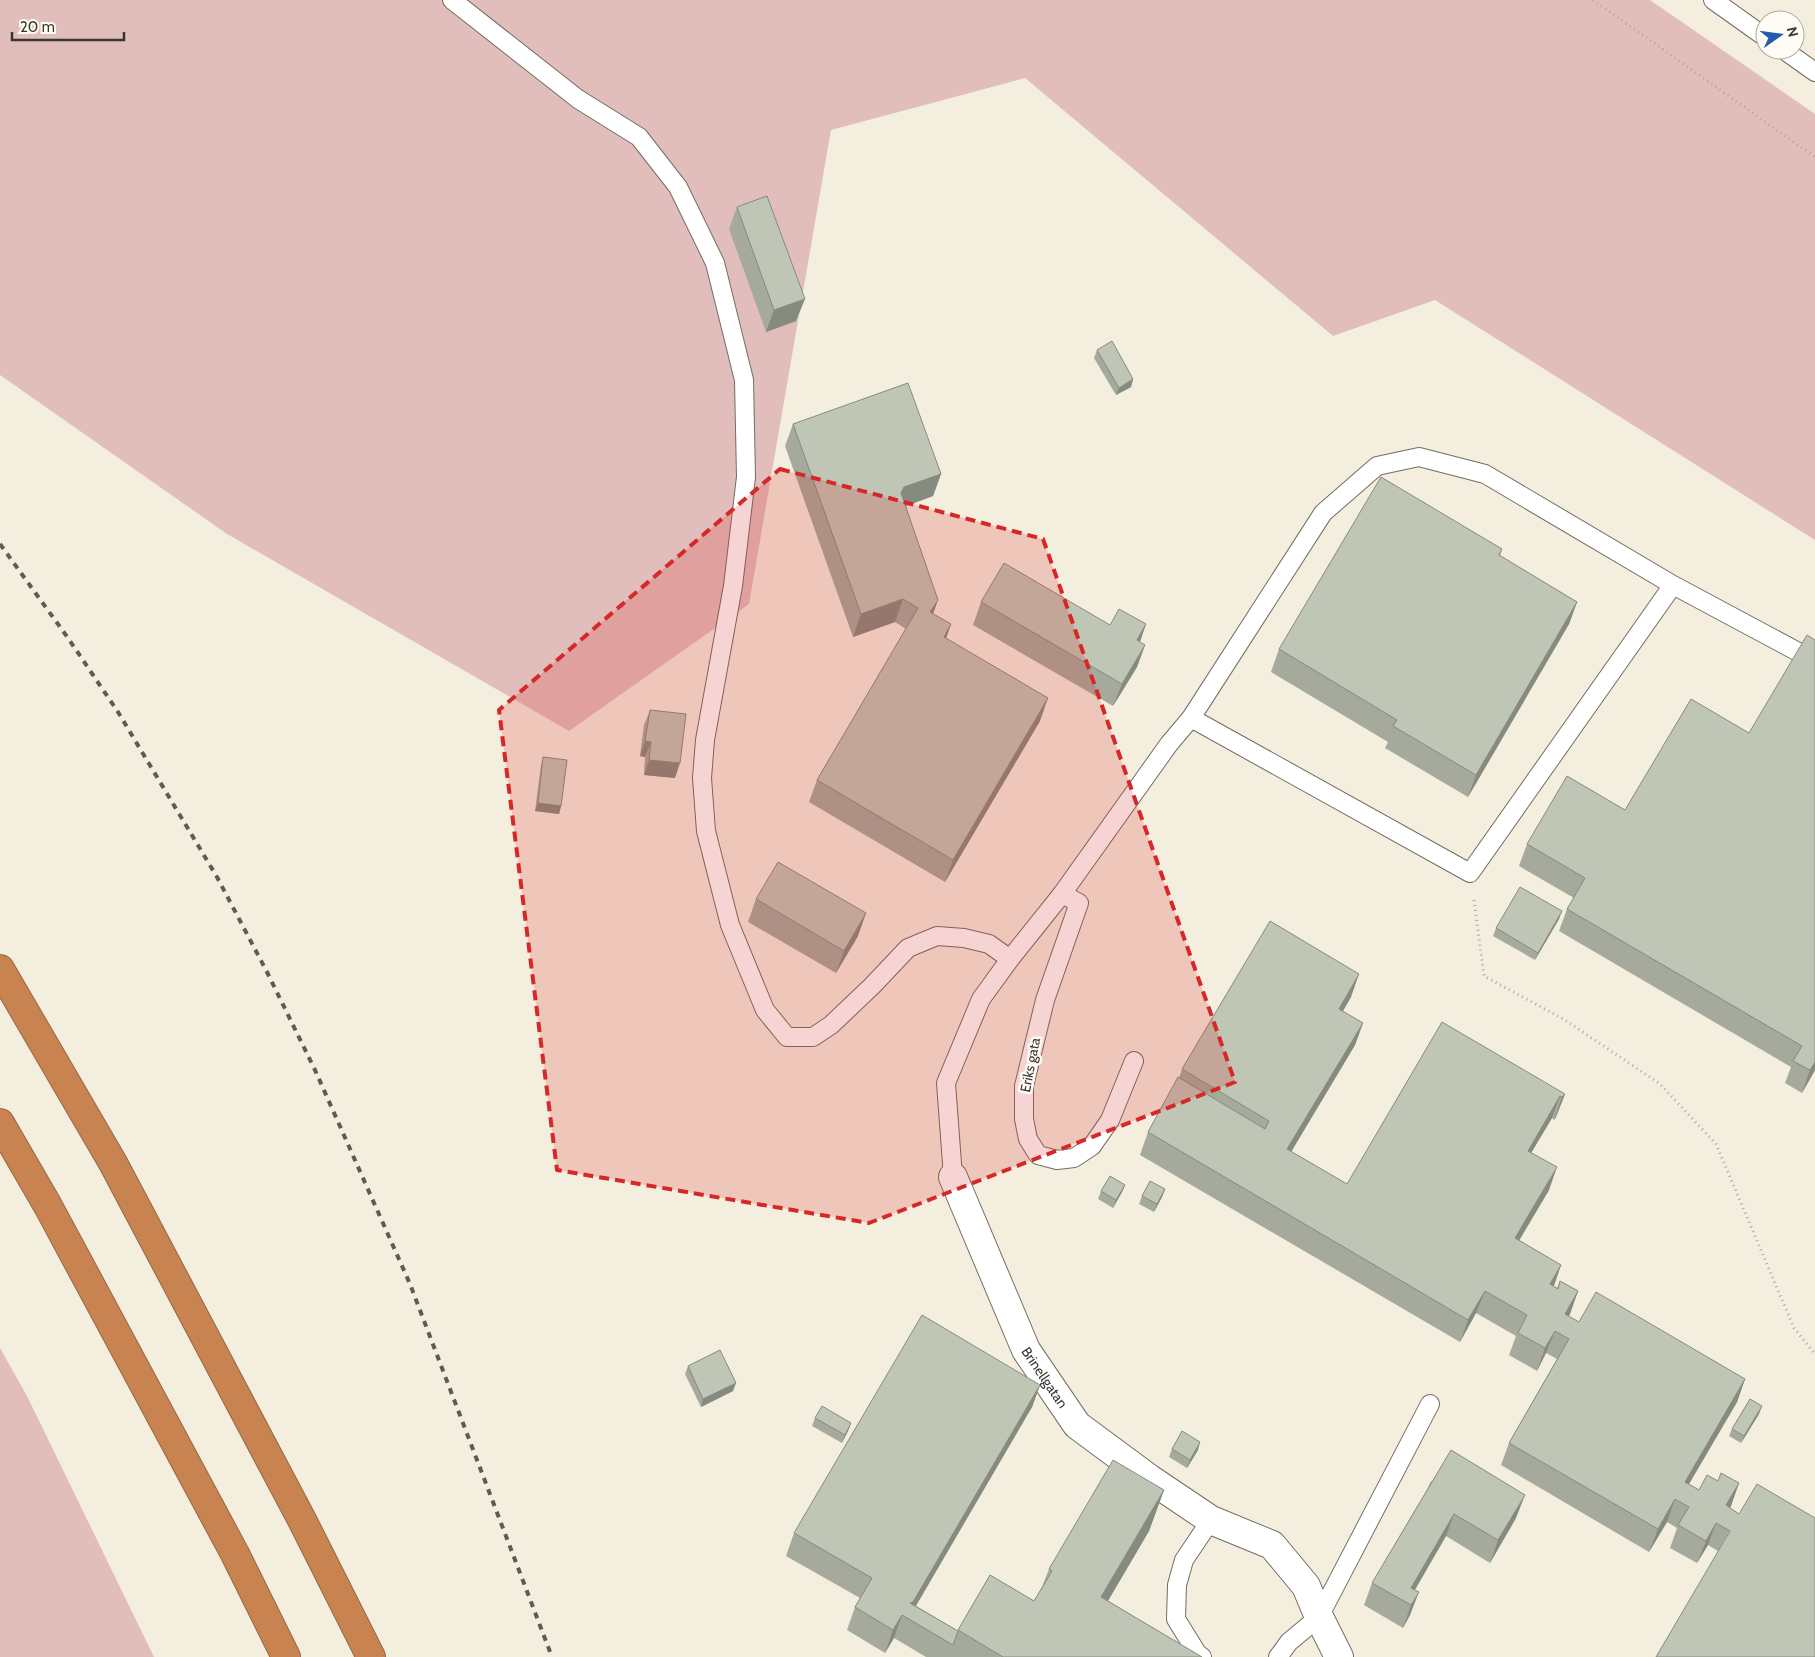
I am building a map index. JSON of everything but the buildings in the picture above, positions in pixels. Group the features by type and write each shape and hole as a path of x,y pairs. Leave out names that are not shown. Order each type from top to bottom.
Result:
{"highway":[{"path":"0,969 113,1162 302,1520 370,1657"},
{"path":"0,1122 57,1223 236,1554 286,1657"}],"street":[{"name":"Brinellgatan","path":"953,1177 1026,1350 1077,1425 1150,1479 1210,1520 1272,1545 1306,1586 1318,1617 1339,1657"}],"lane":[{"path":"452,0 578,99 639,137 678,187 715,263 744,380 746,477 732,586 705,740 702,778 706,831 730,925 765,1010 787,1037 813,1037 831,1025 908,948 937,936 964,938 989,944 1010,959"},
{"path":"1713,0 1755,30"},
{"path":"1798,60 1815,72"},
{"path":"953,1177 946,1083 981,999 1062,894 1169,744 1191,718 1323,514 1377,466 1419,456 1485,474 1673,585 1815,660"},
{"path":"1191,718 1470,873 1673,585"},
{"name":"Eriks gata","path":"1062,894 1079,903 1045,1000 1024,1086 1024,1119 1028,1139 1038,1155 1057,1160 1074,1158 1092,1146 1110,1120 1134,1061"},
{"path":"1278,1657 1290,1642 1318,1617 1430,1404"},
{"path":"1202,1657 1197,1653 1176,1620 1177,1585 1184,1560 1210,1520"}],"path":[{"path":"1593,0 1815,157"},
{"path":"1470,873 1484,976 1565,1020 1660,1084 1716,1144 1794,1328 1815,1354"}],"highlighted area":[{"path":"780,469 1043,539 1235,1082 869,1223 557,1170 499,710"}],"shaded area":[{"path":"0,0 1650,0 1815,114 1815,540 1435,300 1333,336 1025,78 831,130 749,604 569,731 227,534 0,375"},
{"path":"0,1348 27,1396 154,1657 0,1657"}],"railway":[{"path":"0,544 68,638 118,712 217,877 267,972 315,1070 410,1284 552,1657"}]}
